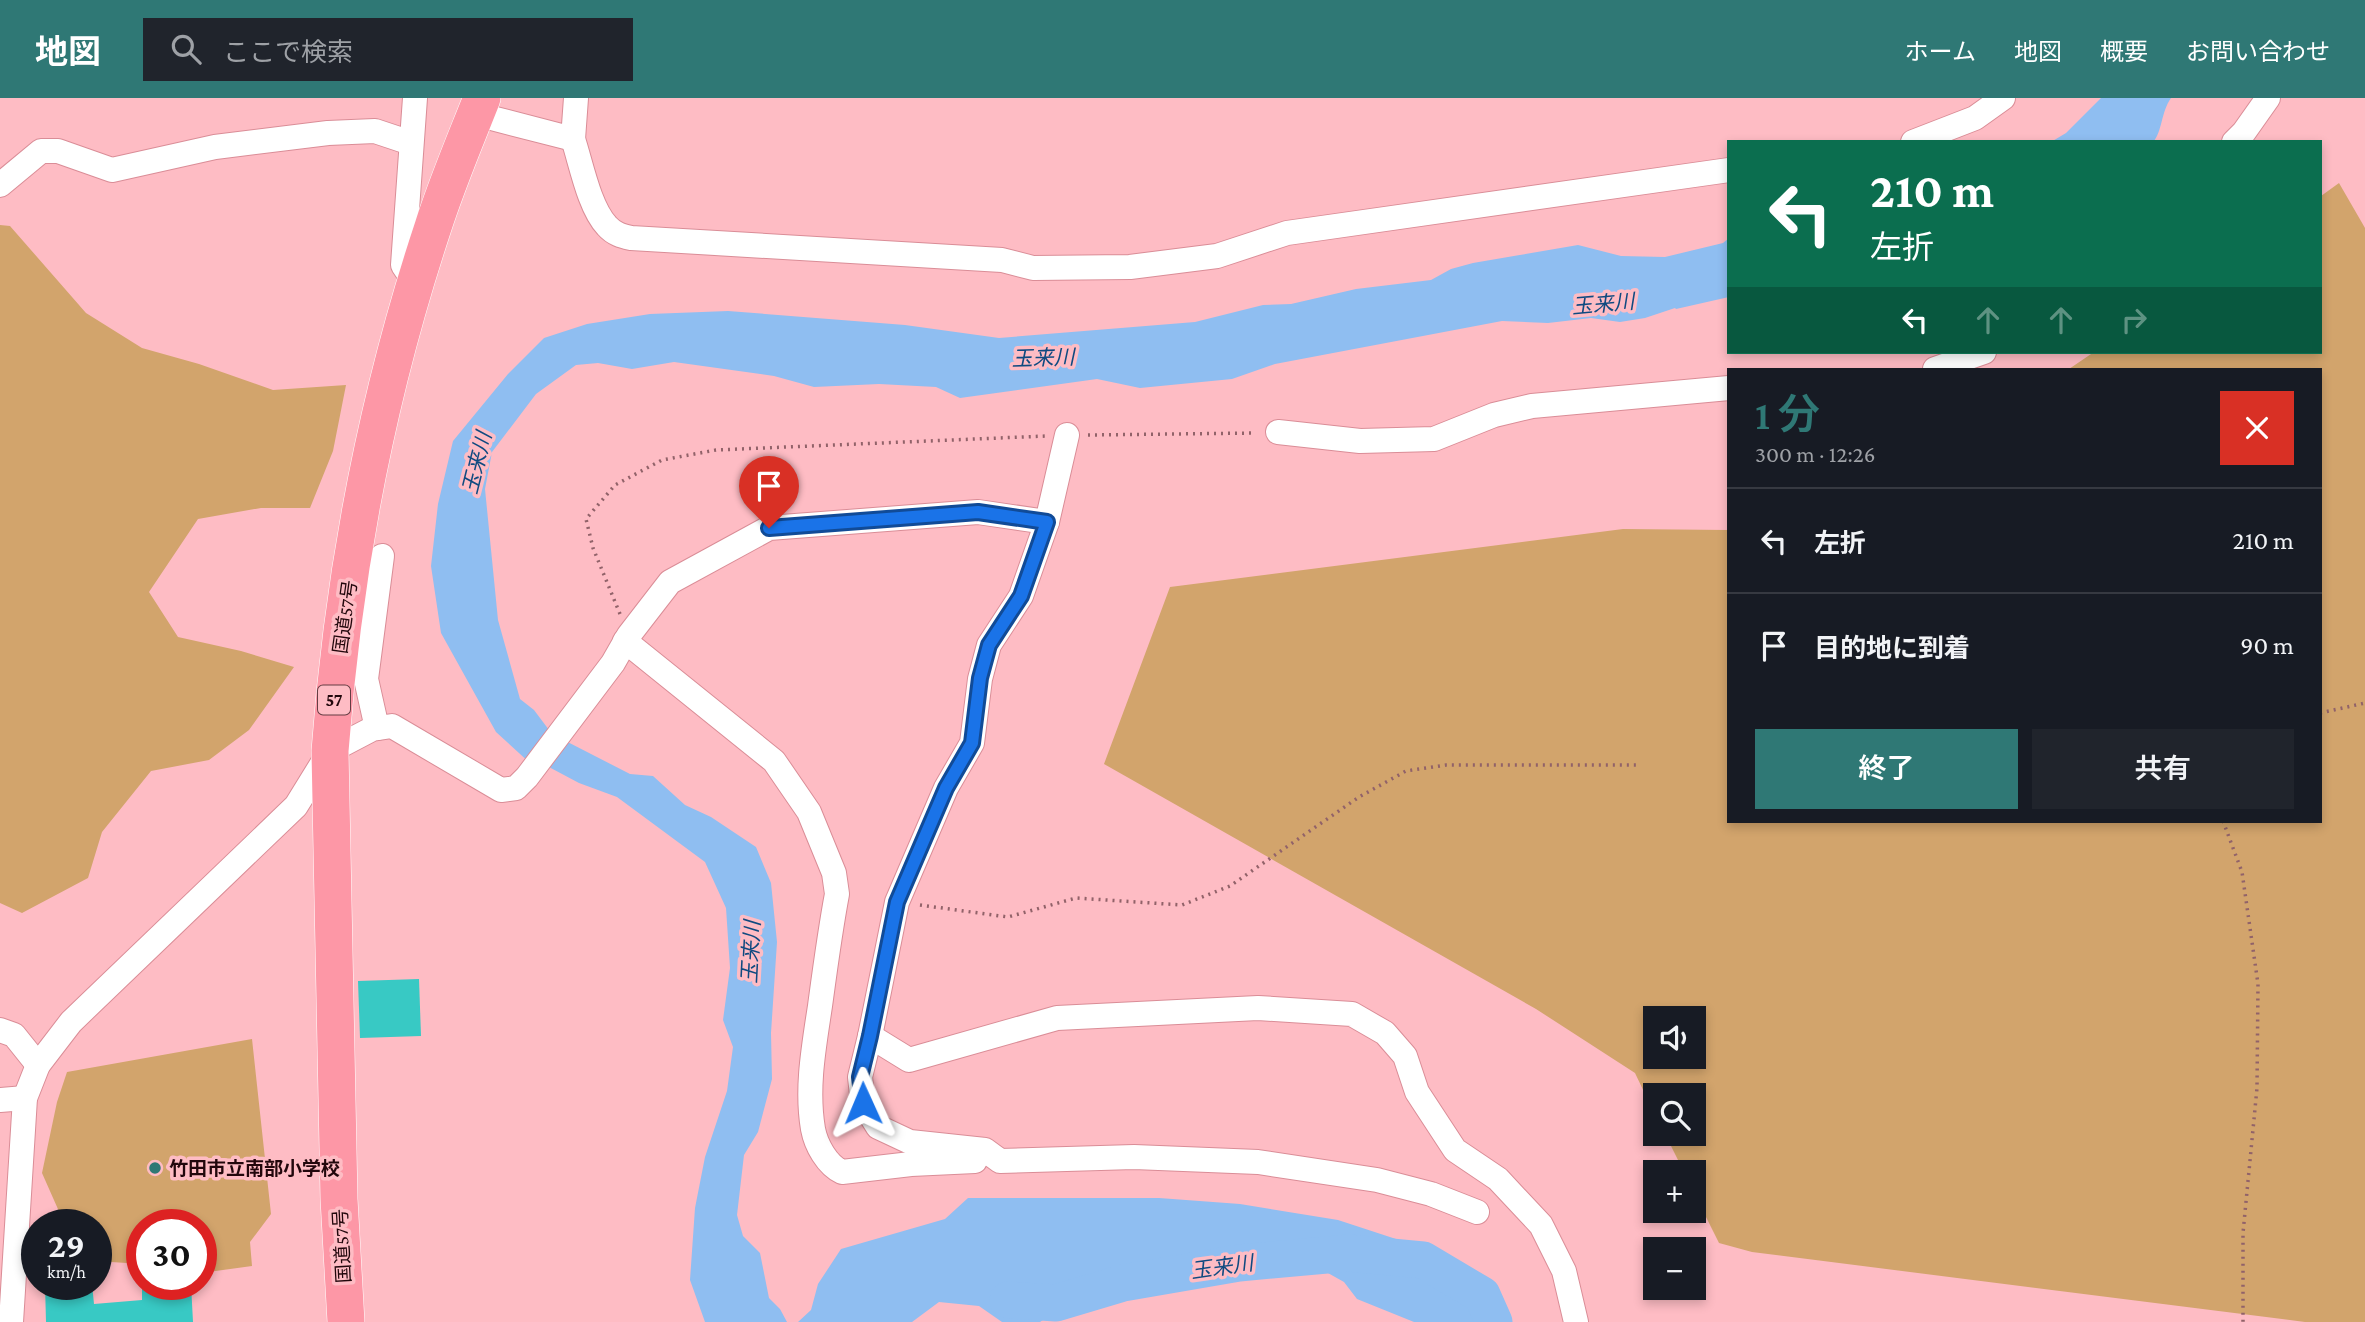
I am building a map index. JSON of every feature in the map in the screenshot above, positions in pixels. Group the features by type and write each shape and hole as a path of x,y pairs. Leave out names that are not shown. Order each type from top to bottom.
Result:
{"highway":[{"name":"国道57号","path":"346,1322 339,1199 330,751 334,697 359,518 389,377 434,223 479,106"}],"street":[{"path":"415,98 403,265 415,283"},
{"path":"576,98 573,139 595,205 606,226 618,235 631,238 1003,260 1034,268 1130,267 1217,256 1287,233 1727,170"},
{"path":"1918,140 1975,118 2003,98"},
{"path":"2236,140 2268,98"},
{"path":"479,106 573,139"},
{"path":"0,186 41,151 58,151 112,170 215,147 328,132 375,131 411,143"},
{"path":"1938,368 1978,354"},
{"path":"1278,432 1360,441 1434,439 1494,415 1532,406 1727,388"},
{"path":"1000,1161 985,1150 910,1142 878,1127 863,1103 860,1077 897,902 946,788 972,743 980,678 989,645 1021,596 1047,522 1068,435"},
{"path":"11,1322 25,1098 38,1065 71,1022 296,806 330,751 377,728 392,726 501,790 516,788 613,663 627,638 670,582 769,528 978,512 1047,522"},
{"path":"377,728 366,679 382,556"},
{"path":"627,638 774,761 809,813 834,873 837,894 813,1054 811,1094 813,1131 832,1167 842,1172 911,1164 1134,1157 1258,1163 1377,1180 1431,1194 1477,1212"},
{"path":"870,1036 909,1060 1058,1017 1258,1007 1352,1014 1385,1033 1405,1056 1417,1092 1455,1150 1498,1179 1541,1225 1564,1272 1576,1322"},
{"path":"0,1030 14,1035 38,1065"},
{"path":"0,1100 25,1098"}],"path":[{"path":"627,638 593,548 586,519 615,485 663,460 716,450 1068,435 1278,432"},
{"path":"2322,713 2365,703"},
{"path":"897,902 1008,917 1076,898 1182,905 1230,886 1359,797 1406,771 1447,765 1637,765"},
{"path":"2224,823 2242,872 2258,984 2257,1088 2243,1233 2243,1322"}],"shaded area":[{"path":"2339,183 2365,228 2365,1322 2305,1322 1752,1252 1719,1243 1706,1217 1706,1160 1678,1160 1671,1146 1706,1146 1706,1083 1643,1083 1643,1090 1635,1073 1536,1009 1104,764 1170,587 1623,529 1727,530 1727,823 2322,823 2322,368 2070,368 2091,354 2322,354 2322,195"},
{"path":"0,225 10,226 86,313 142,348 199,364 273,390 346,385 333,451 310,508 261,508 198,519 149,592 178,637 241,651 294,667 249,730 209,760 151,771 102,832 88,878 22,913 0,903"},
{"name":"竹田市立南部小学校","path":"252,1039 271,1214 250,1242 252,1266 217,1271 217,1209 126,1209 126,1263 112,1262 112,1209 58,1209 42,1173 57,1102 67,1072"}],"water":[{"path":"2101,98 2171,98 2154,140 2054,140 2066,133"},
{"path":"1727,240 1727,297 1620,322 1591,318 1548,323 1502,321 1275,364 1232,379 1140,388 1097,379 960,398 936,387 879,384 814,387 774,376 674,362 632,369 598,363 576,365 536,394 492,452 485,489 498,620 520,699 534,710 552,734 630,774 653,776 685,805 711,817 756,847 771,883 777,942 771,1033 772,1079 758,1132 744,1155 737,1215 743,1236 760,1253 769,1298 780,1309 787,1322 705,1322 690,1280 695,1208 705,1157 727,1091 733,1047 723,1020 730,968 726,908 705,862 617,797 579,783 547,766 531,764 496,732 441,633 431,566 438,504 453,441 508,374 544,338 587,324 650,314 728,311 905,325 999,338 1195,322 1263,305 1291,304 1356,289 1431,280 1451,269 1473,263 1578,245 1621,256 1665,257 1723,243"},
{"path":"968,1198 1159,1198 1240,1204 1338,1220 1396,1239 1427,1267 1432,1282 1467,1304 1482,1322 1414,1322 1357,1299 1344,1282 1319,1268 1277,1256 1244,1252 1219,1274 1181,1281 1131,1274 1093,1290 1057,1285 1056,1311 1040,1322 1002,1322 979,1306 939,1302 912,1322 798,1322 811,1310 818,1284 841,1249 945,1219"}],"building":[{"path":"419,979 421,1036 360,1038 358,981"},
{"path":"45,1300 94,1300 94,1304 192,1300 193,1322 46,1322"}],"waterway":[{"name":"玉来川","path":"1008,1300 1056,1303 1123,1283 1239,1263 1349,1253 1423,1260 1482,1295 1494,1322"}],"place":[{"name":"竹田市立南部小学校","path":"155,1168"}],"route":[{"path":"769,528 978,512 1047,522 1021,596 989,645 980,678 972,743 946,788 897,902 860,1077 863,1103"}]}
